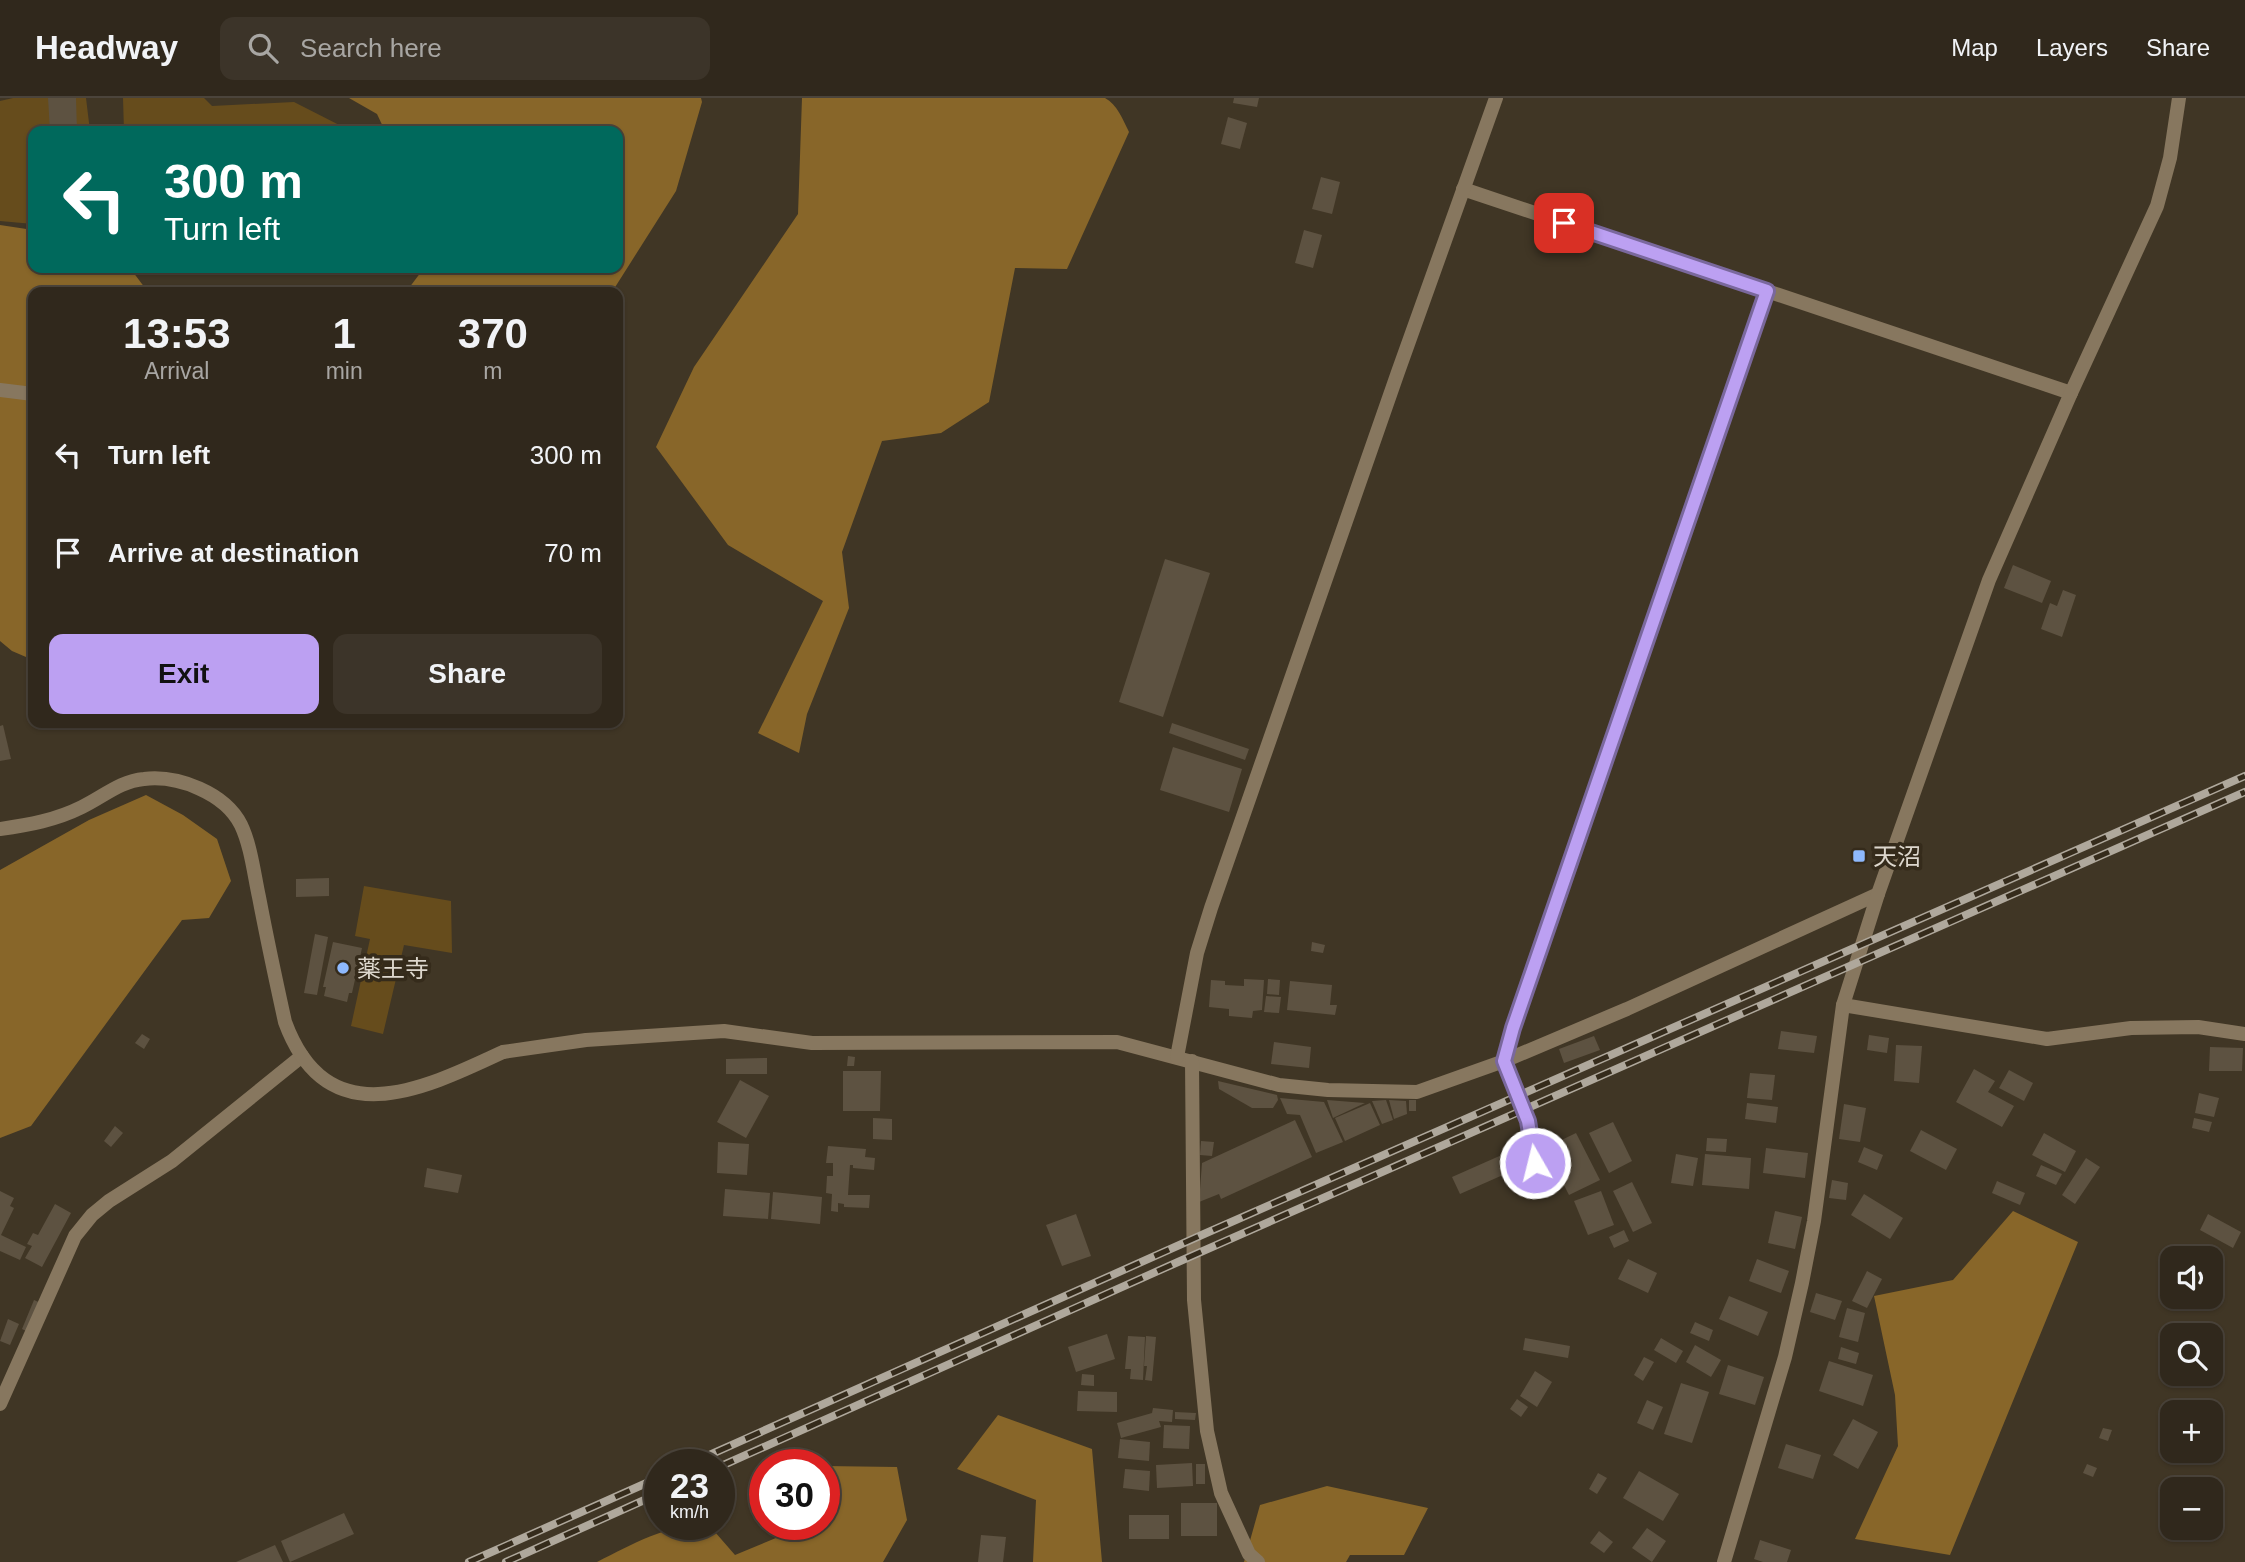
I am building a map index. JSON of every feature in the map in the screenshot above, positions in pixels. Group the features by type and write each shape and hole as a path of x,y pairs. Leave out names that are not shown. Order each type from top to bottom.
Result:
{"street":[{"path":"1258,1562 1249,1554 1220,1493 1207,1432 1194,1300 1185,1059 1197,953 1496,98"},
{"path":"1724,1562 1785,1357 1802,1283 1814,1221 1843,1005 1878,894 1989,580 2157,205 2170,158 2179,98"},
{"path":"1463,189 2071,393"},
{"path":"1535,1163 1528,1121 1504,1061 1513,1028 1767,291"},
{"path":"0,390 28,393"},
{"path":"0,829 44,822 82,807 119,785 145,778 175,781 200,789 226,805 241,825 251,860 285,1023 292,1040 322,1078 349,1092 377,1096 409,1090 460,1072 503,1052 586,1040 724,1031 812,1043 1117,1042 1279,1086 1417,1092 1504,1061 1628,1009 1878,894"},
{"path":"1843,1005 2048,1039 2131,1028 2198,1027 2245,1034"},
{"path":"0,1404 75,1236 92,1215 172,1161 302,1056"}],"shaded area":[{"path":"13,98 86,98 89,126 28,126 28,224 0,221 0,101"},
{"path":"123,98 204,98 212,106 294,102 341,126 124,126"},
{"path":"349,98 701,98 702,102 676,191 615,287 410,287 420,273 623,273 623,126 383,126 377,114"},
{"path":"802,98 1105,98 1116,108 1129,132 1067,269 1015,268 989,402 941,433 882,441 842,552 849,608 807,714 799,753 758,733 823,601 728,545 656,447 694,367 798,214"},
{"path":"0,225 28,229 28,273 134,273 144,287 28,287 28,658 12,651 0,641"},
{"path":"146,795 183,815 217,839 231,881 209,918 182,920 31,1126 0,1138 0,870 89,820"},
{"path":"364,886 451,901 452,953 404,945 383,1034 351,1026 370,939 355,936"},
{"path":"2013,1211 2078,1242 1950,1555 1855,1539 1898,1446 1895,1395 1874,1296 1953,1280"},
{"path":"998,1415 1092,1449 1102,1562 1033,1562 1036,1500 957,1469"},
{"path":"840,1466 897,1467 907,1520 883,1562 597,1562 644,1539 722,1540 735,1555 771,1540 840,1540"},
{"path":"1327,1486 1428,1508 1404,1555 1350,1555 1346,1562 1244,1562 1260,1505"}],"building":[{"path":"48,98 76,98 77,126 50,126"},
{"path":"1234,98 1259,98 1257,107 1233,103"},
{"path":"1228,117 1247,123 1240,149 1221,144"},
{"path":"1321,177 1340,182 1332,214 1312,209"},
{"path":"1304,230 1322,235 1313,268 1295,263"},
{"path":"1165,559 1210,573 1163,717 1119,702"},
{"path":"2013,565 2051,581 2042,603 2004,588"},
{"path":"2063,590 2076,595 2062,637 2041,629 2050,603 2057,606"},
{"path":"1172,723 1249,749 1245,760 1169,733"},
{"path":"3,725 11,759 0,761 0,726"},
{"path":"1173,747 1242,769 1229,812 1160,790"},
{"path":"329,878 329,896 296,897 296,879"},
{"path":"315,934 328,937 317,995 304,993"},
{"name":"薬王寺","path":"333,942 362,948 352,993 349,993 347,1002 324,996 326,987 323,987"},
{"path":"1312,942 1325,945 1323,953 1311,951"},
{"path":"1244,979 1264,980 1262,1010 1253,1011 1252,1018 1229,1016 1229,1009 1209,1007 1211,980 1225,981 1225,985 1244,986"},
{"path":"1268,979 1280,980 1279,995 1267,994"},
{"path":"1290,981 1332,985 1330,1005 1337,1005 1335,1015 1287,1010"},
{"path":"1266,996 1281,997 1279,1013 1264,1012"},
{"path":"1781,1031 1817,1036 1814,1053 1778,1049"},
{"path":"142,1034 150,1039 144,1049 135,1043"},
{"path":"1869,1035 1889,1038 1887,1053 1867,1050"},
{"path":"1594,1036 1600,1050 1564,1063 1559,1049"},
{"path":"1274,1042 1311,1047 1309,1068 1271,1064"},
{"path":"1896,1045 1922,1046 1919,1083 1894,1081"},
{"path":"2210,1047 2243,1048 2242,1071 2209,1071"},
{"path":"848,1056 855,1057 854,1066 847,1066"},
{"path":"767,1058 767,1074 726,1074 726,1059"},
{"path":"1974,1069 1995,1081 1988,1092 2014,1106 2002,1127 1956,1102"},
{"path":"2009,1070 2033,1083 2024,1101 1999,1088"},
{"path":"843,1071 881,1071 880,1111 843,1111"},
{"path":"1750,1073 1775,1075 1772,1100 1747,1098"},
{"path":"740,1080 769,1096 746,1138 717,1122"},
{"path":"1218,1081 1277,1095 1278,1100 1273,1108 1252,1108 1219,1089"},
{"path":"2199,1093 2219,1098 2214,1117 2195,1113"},
{"path":"1280,1098 1324,1102 1343,1142 1316,1153 1300,1115 1287,1114"},
{"path":"1327,1100 1365,1103 1333,1118"},
{"path":"1386,1100 1393,1120 1382,1124 1372,1101"},
{"path":"1389,1100 1406,1101 1407,1114 1394,1119"},
{"path":"1409,1100 1416,1100 1416,1111 1409,1111"},
{"path":"1370,1103 1380,1125 1345,1141 1335,1118"},
{"path":"1747,1103 1778,1107 1776,1123 1745,1119"},
{"path":"1844,1104 1866,1108 1860,1142 1839,1139"},
{"path":"873,1118 892,1119 892,1140 873,1139"},
{"path":"2194,1118 2212,1122 2209,1132 2192,1128"},
{"path":"1295,1120 1312,1157 1221,1199 1219,1194 1199,1202 1202,1163"},
{"path":"1613,1122 1632,1161 1609,1173 1589,1133"},
{"path":"115,1126 123,1133 111,1147 104,1141"},
{"path":"1921,1130 1957,1149 1946,1170 1910,1151"},
{"path":"1576,1133 1600,1180 1569,1195 1545,1148"},
{"path":"2044,1133 2076,1151 2065,1172 2032,1155"},
{"path":"1707,1138 1727,1139 1726,1152 1706,1151"},
{"path":"1201,1141 1214,1142 1212,1156 1200,1155"},
{"path":"718,1142 749,1144 747,1175 717,1173"},
{"path":"828,1146 866,1149 865,1157 875,1158 874,1170 853,1168 853,1165 850,1165 848,1195 870,1195 869,1208 844,1207 844,1204 838,1203 838,1212 831,1211 832,1194 826,1193 827,1176 833,1176 833,1163 826,1163"},
{"path":"1864,1147 1883,1155 1877,1170 1858,1162"},
{"path":"1766,1148 1808,1153 1805,1178 1763,1173"},
{"path":"1513,1150 1521,1167 1460,1194 1452,1177"},
{"path":"1676,1154 1698,1158 1693,1186 1671,1183"},
{"path":"1705,1154 1751,1158 1749,1189 1702,1185"},
{"path":"2086,1158 2100,1167 2075,1204 2062,1195"},
{"path":"2041,1165 2062,1174 2056,1185 2036,1176"},
{"path":"427,1168 462,1175 458,1193 424,1187"},
{"path":"1832,1180 1848,1183 1846,1200 1829,1198"},
{"path":"1997,1181 2025,1193 2020,1205 1992,1193"},
{"path":"1632,1182 1652,1223 1633,1232 1613,1191"},
{"path":"725,1189 770,1193 768,1219 723,1216"},
{"path":"0,1191 14,1198 10,1206 14,1208 1,1235 26,1247 20,1260 0,1251"},
{"path":"1601,1191 1614,1225 1588,1235 1574,1201"},
{"path":"773,1192 822,1197 820,1224 771,1219"},
{"path":"1864,1194 1903,1218 1890,1239 1851,1215"},
{"path":"55,1204 71,1213 42,1267 25,1258 32,1246 27,1244 33,1233 38,1235"},
{"path":"1775,1211 1802,1217 1795,1249 1768,1243"},
{"path":"1076,1214 1091,1256 1062,1266 1046,1225"},
{"path":"2208,1214 2241,1232 2233,1248 2200,1230"},
{"path":"1624,1230 1629,1241 1614,1248 1609,1237"},
{"path":"1628,1259 1657,1273 1648,1293 1618,1279"},
{"path":"1757,1259 1789,1271 1781,1293 1749,1281"},
{"path":"1867,1271 1882,1279 1867,1308 1852,1301"},
{"path":"1816,1293 1842,1301 1835,1320 1810,1312"},
{"path":"1729,1296 1768,1312 1758,1336 1719,1319"},
{"path":"34,1300 41,1303 28,1332 22,1329"},
{"path":"1847,1308 1865,1313 1858,1342 1839,1337"},
{"path":"8,1319 19,1324 10,1345 0,1341"},
{"path":"1695,1322 1713,1330 1709,1341 1690,1333"},
{"path":"1107,1334 1115,1359 1076,1372 1068,1347"},
{"path":"1128,1336 1145,1337 1143,1380 1130,1379 1131,1369 1125,1369"},
{"path":"1146,1336 1156,1337 1152,1381 1145,1380"},
{"path":"1525,1338 1570,1346 1568,1358 1523,1350"},
{"path":"1661,1338 1683,1351 1676,1363 1654,1350"},
{"path":"1695,1345 1721,1360 1711,1377 1686,1362"},
{"path":"1841,1347 1859,1353 1856,1364 1838,1359"},
{"path":"1644,1357 1654,1362 1643,1381 1634,1375"},
{"path":"1829,1361 1873,1375 1863,1406 1819,1391"},
{"path":"1728,1365 1764,1377 1755,1405 1719,1394"},
{"path":"1535,1371 1552,1382 1537,1407 1520,1396"},
{"path":"1082,1374 1094,1375 1094,1386 1081,1385"},
{"path":"1681,1383 1709,1392 1692,1443 1664,1434"},
{"path":"1078,1391 1117,1392 1117,1412 1077,1411"},
{"path":"1517,1399 1528,1407 1521,1417 1510,1409"},
{"path":"1647,1400 1663,1407 1653,1430 1637,1423"},
{"path":"1153,1408 1173,1410 1172,1422 1159,1421 1161,1427 1121,1438 1117,1423 1152,1413"},
{"path":"1175,1412 1196,1413 1195,1420 1175,1419"},
{"path":"1853,1419 1878,1432 1858,1469 1833,1455"},
{"path":"1164,1425 1190,1426 1189,1449 1163,1448"},
{"path":"2103,1428 2112,1430 2108,1441 2099,1438"},
{"path":"1120,1439 1150,1442 1149,1461 1118,1458"},
{"path":"1786,1444 1821,1455 1813,1479 1778,1468"},
{"path":"1192,1463 1193,1486 1157,1488 1156,1465"},
{"path":"1196,1464 1205,1464 1205,1484 1196,1484"},
{"path":"2087,1464 2097,1468 2093,1477 2083,1473"},
{"path":"1125,1469 1150,1471 1149,1491 1123,1488"},
{"path":"1639,1471 1679,1494 1663,1521 1623,1498"},
{"path":"1598,1473 1607,1478 1597,1494 1589,1489"},
{"path":"1181,1503 1217,1503 1217,1536 1181,1536"},
{"path":"344,1513 354,1534 290,1562 281,1541"},
{"path":"1129,1515 1169,1515 1169,1539 1129,1539"},
{"path":"1647,1528 1666,1541 1652,1562 1632,1548"},
{"path":"1599,1531 1613,1542 1604,1553 1590,1543"},
{"path":"981,1535 1006,1537 1003,1562 978,1562"},
{"path":"1760,1540 1791,1550 1787,1562 1763,1562 1754,1559"},
{"path":"275,1545 283,1562 236,1562"}],"railway":[{"path":"723,1449 2245,776"},
{"path":"735,1460 2245,792"},
{"path":"469,1562 644,1484"},
{"path":"506,1562 644,1500"}],"place":[{"name":"天沼","path":"1859,856"},
{"name":"薬王寺","path":"343,968"}],"route":[{"path":"1535,1163 1528,1121 1504,1061 1513,1028 1767,291 1564,223"}]}
